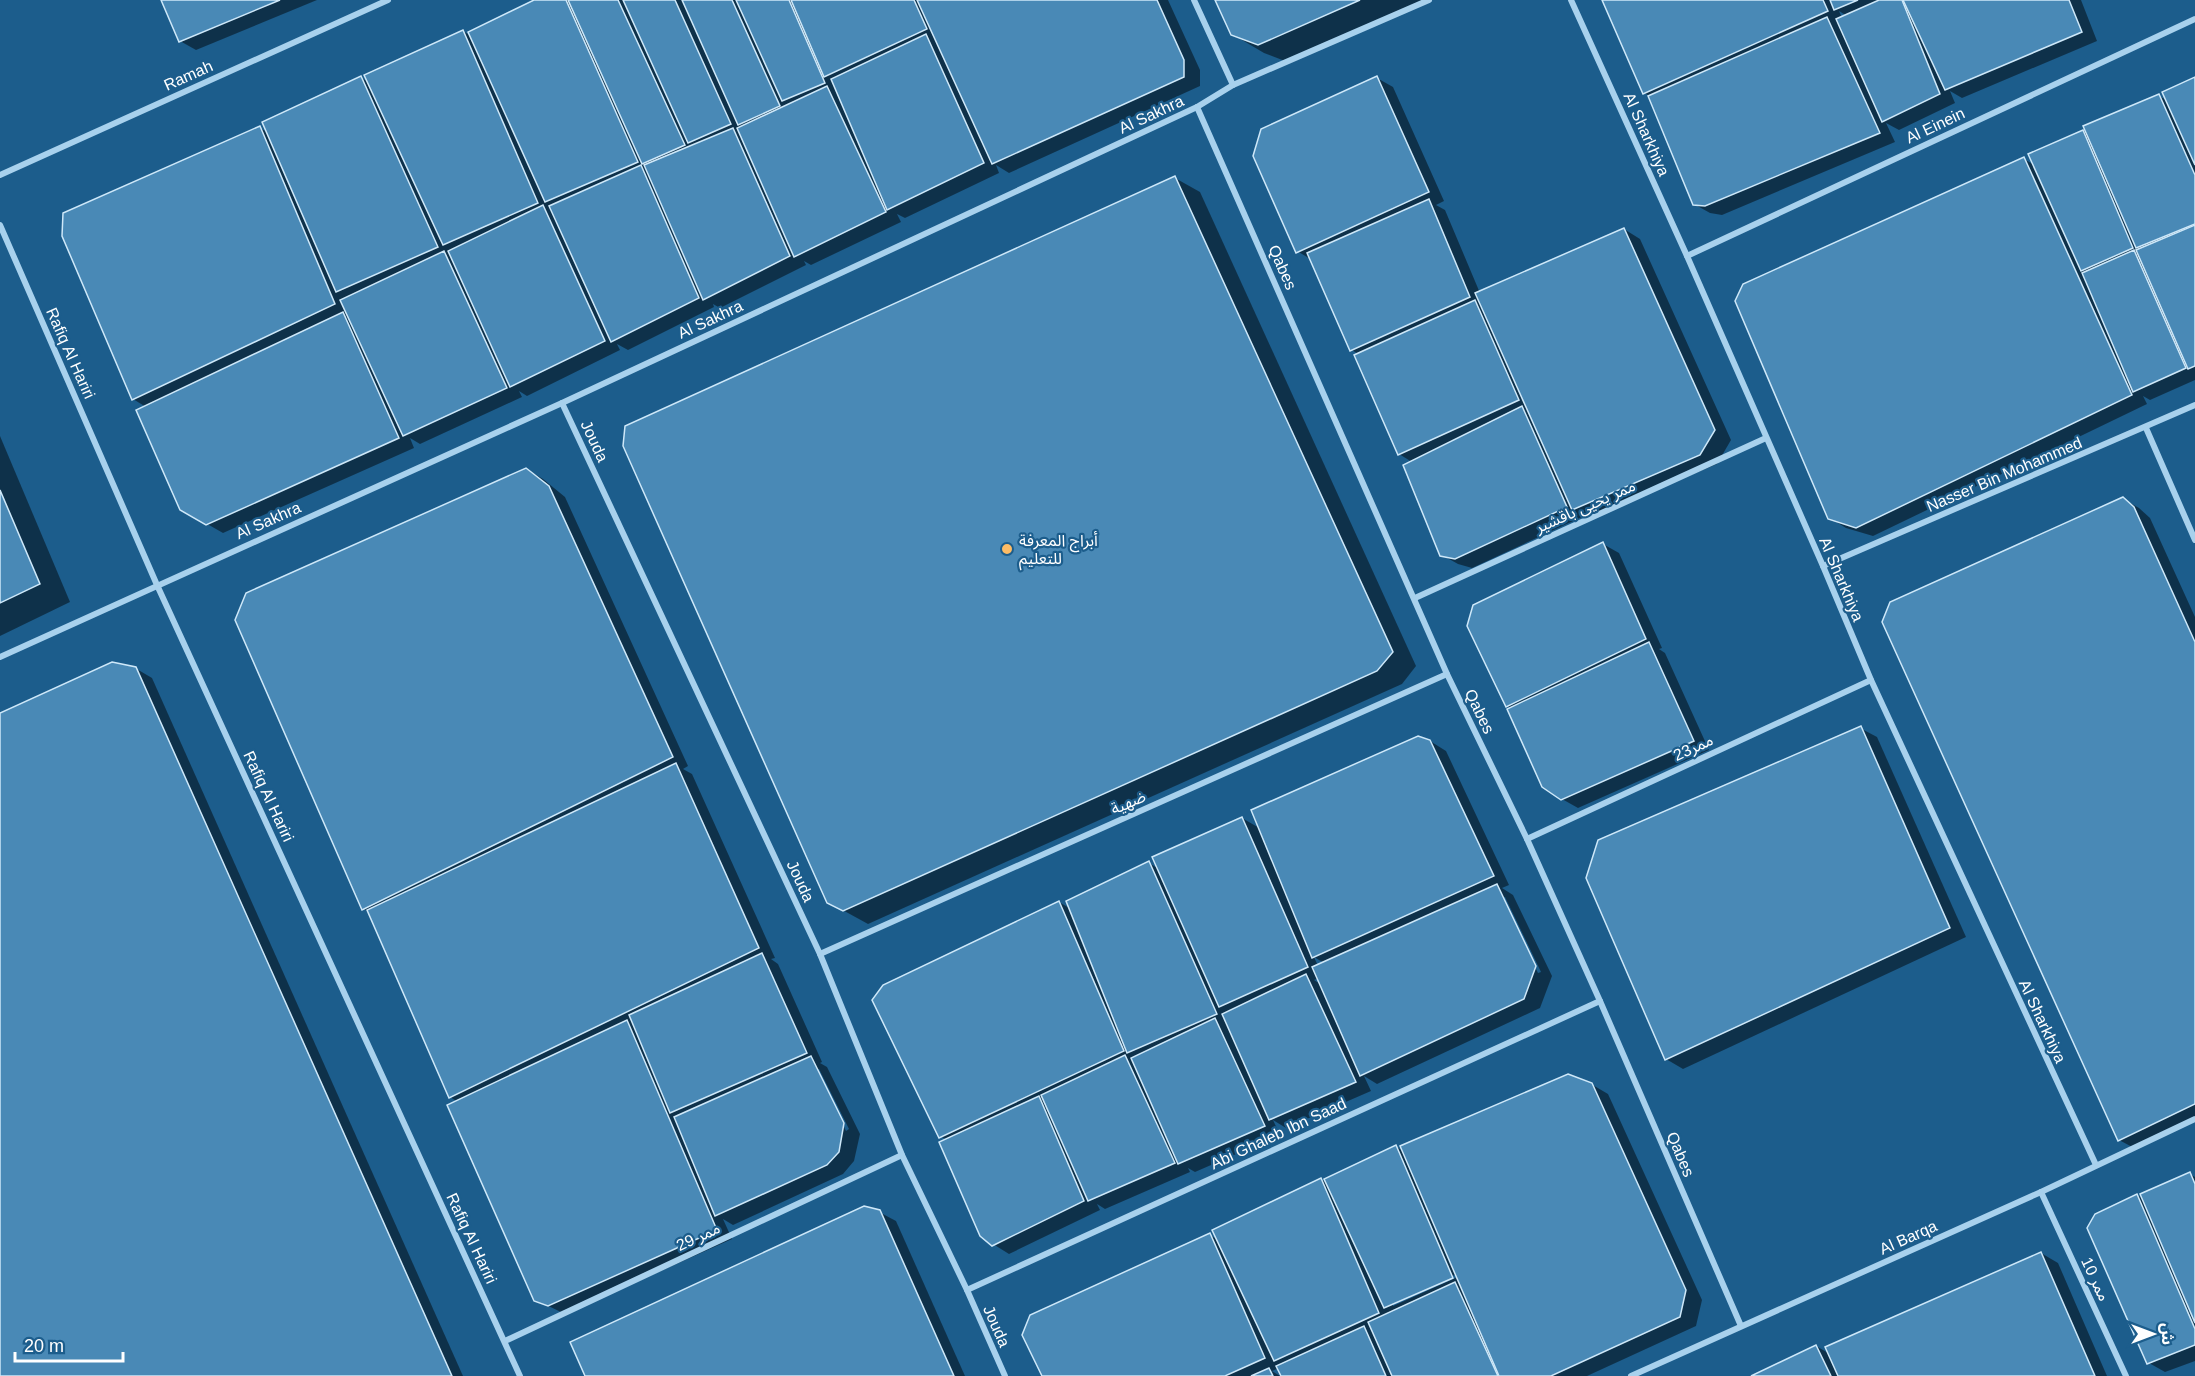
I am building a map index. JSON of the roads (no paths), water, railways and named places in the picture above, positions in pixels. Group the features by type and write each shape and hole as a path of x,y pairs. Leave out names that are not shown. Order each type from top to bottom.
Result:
{"street":[{"name":"Ramah","path":"0,175 388,0"},
{"path":"1194,0 1233,85"},
{"name":"Al Sakhra","path":"0,657 562,403 1197,107 1233,85 1429,0"},
{"name":"Al Sharkhiya","path":"1571,0 1687,256 1871,680 2096,1165"},
{"name":"Al Einein","path":"1687,256 2195,19"},
{"name":"Qabes","path":"1197,107 1448,674 1527,838 1600,1001 1741,1326"},
{"name":"Rafiq Al Hariri","path":"0,225 157,585 520,1376"},
{"name":"Jouda","path":"562,403 820,954 902,1155 967,1290 1005,1376"},
{"name":"Nasser Bin Mohammed","path":"1823,566 2195,405"},
{"path":"2146,428 2195,540"},
{"name":"ممر يحيى باقشير","path":"1415,598 1766,438"},
{"name":"ضهية","path":"820,954 1448,674"},
{"name":"ممر23","path":"1527,838 1871,680"},
{"name":"Abi Ghaleb Ibn Saad","path":"967,1290 1600,1001"},
{"name":"Al Barqa","path":"1631,1376 2042,1192 2195,1119"},
{"name":"ممر 29","path":"505,1341 902,1155"},
{"name":"ممر 10","path":"2042,1192 2126,1376"}],"place":[{"name":"أبراج المعرفة للتعليم","path":"1007,549"}]}
